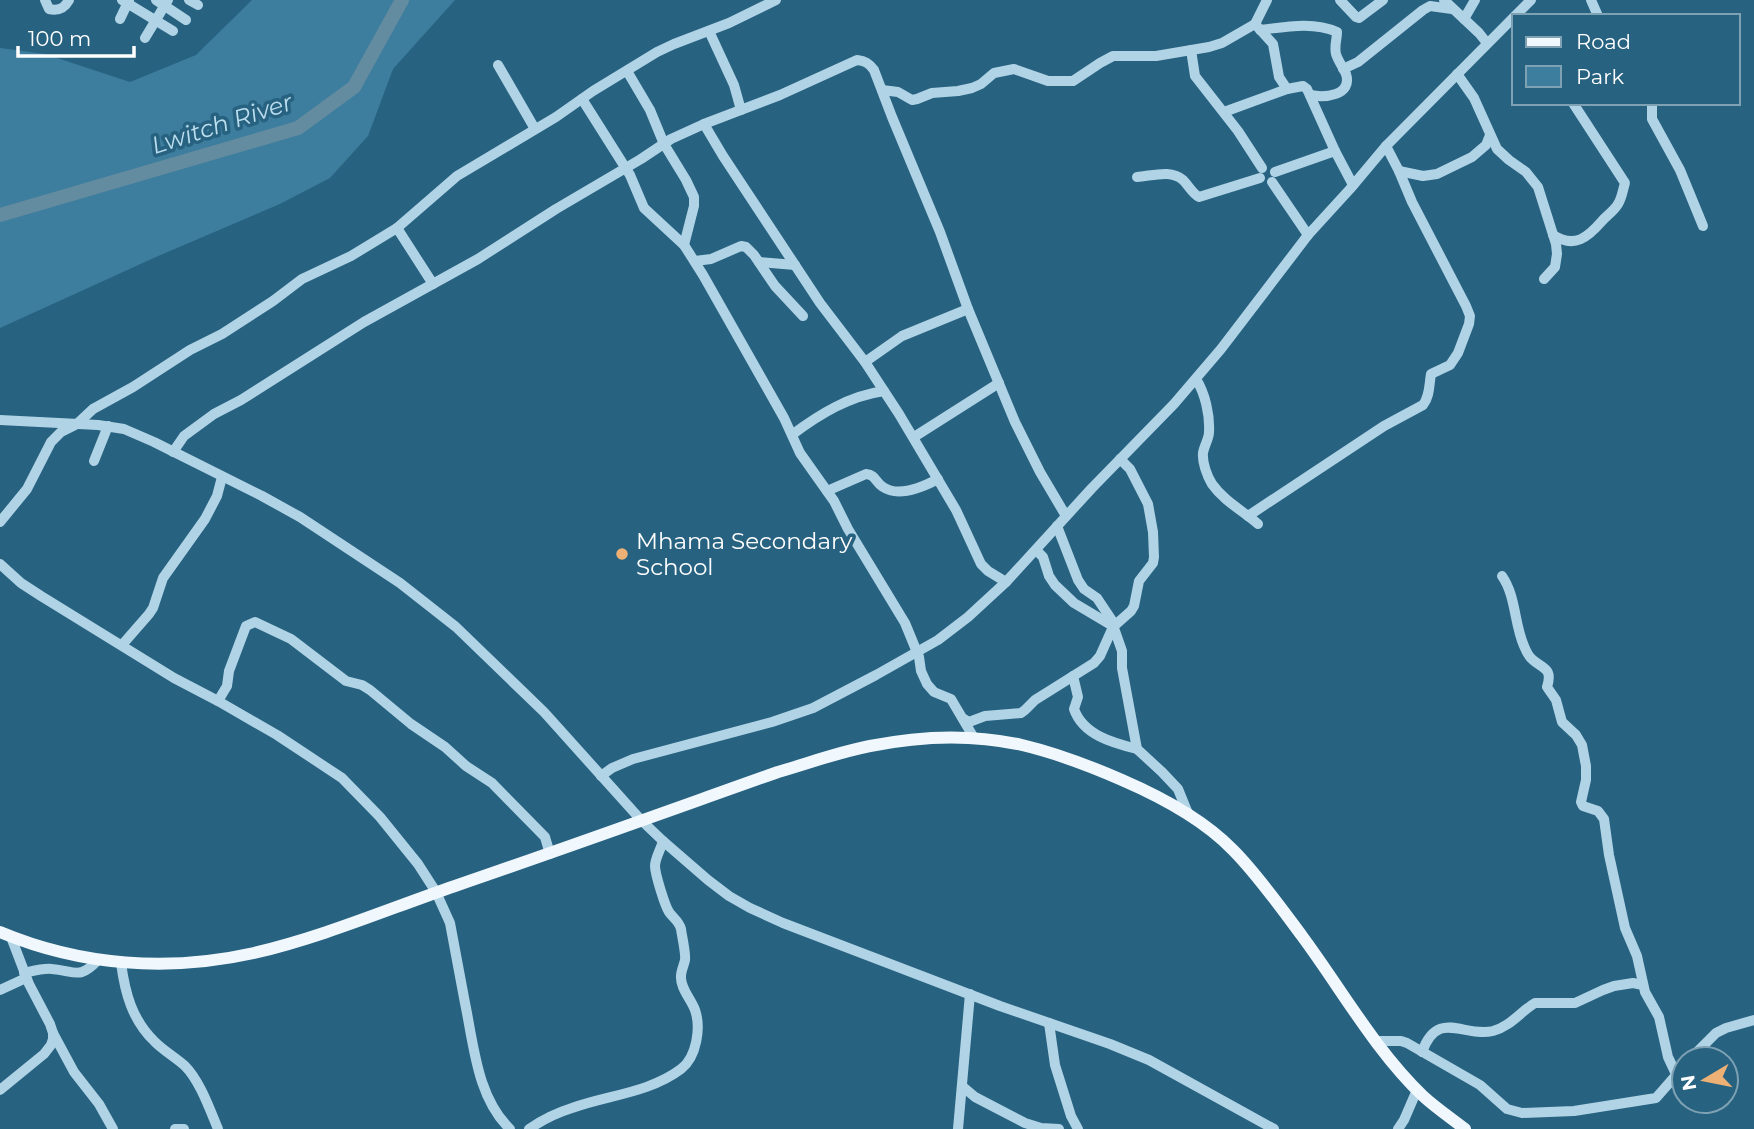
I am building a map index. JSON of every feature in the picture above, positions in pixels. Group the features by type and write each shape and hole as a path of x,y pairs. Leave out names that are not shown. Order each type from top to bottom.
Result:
{"main road":[{"path":"6,934 45,948 121,963 183,963 254,953 331,930 779,772 868,746 923,739 974,738 1024,745 1142,788 1189,816 1232,849 1304,938 1400,1071 1424,1098 1465,1129"}],"street":[{"path":"45,0 49,9 57,10 69,0"},
{"path":"0,523 27,489 51,442 93,409 190,350 222,334 302,279 351,256 397,228 457,176 657,52 750,14 776,0"},
{"path":"1258,27 1267,0"},
{"path":"1340,0 1359,19 1383,0"},
{"path":"1444,0 1487,43"},
{"path":"1464,19 1475,0"},
{"path":"1519,14 1531,0"},
{"path":"120,19 126,1 173,31"},
{"path":"145,38 163,2 186,20"},
{"path":"1343,69 1358,62 1430,6 1452,9"},
{"path":"601,776 612,768 633,760 813,708 954,629 1006,582 1157,422 1196,379 1308,235 1386,146 1512,20"},
{"path":"882,90 898,92 912,100 932,93 966,89 981,84 994,73 1014,69 1048,80 1066,82 1077,79 1100,62 1113,57 1143,57 1209,47 1258,27 1306,26 1334,30 1337,32 1336,57 1346,73 1347,82 1343,90 1335,94 1310,95"},
{"path":"1258,27 1273,44 1279,77 1287,89"},
{"path":"709,31 734,85 741,110"},
{"path":"1191,50 1195,76 1238,131 1264,182 1272,182"},
{"path":"173,452 184,436 214,414 364,322 478,259 664,144 704,124 780,95 857,60 864,60 874,70 1015,422 1066,516"},
{"path":"498,65 535,129"},
{"path":"627,71 694,197 684,245"},
{"path":"1457,74 1474,98 1497,149 1534,180 1557,254 1555,267 1544,279"},
{"path":"1224,112 1287,89 1303,86 1307,89 1353,185"},
{"path":"582,99 633,180 644,208 684,245 695,261 793,434 803,459 827,491 905,623 917,652 920,671 927,684 934,692 951,699 974,738"},
{"path":"1553,235 1572,241 1588,237 1619,203 1625,183 1574,105"},
{"path":"1652,105 1652,119 1680,170 1703,226"},
{"path":"704,124 820,303 865,362 914,437 956,510 981,564 1006,582"},
{"path":"1399,171 1423,176 1437,174 1472,157 1486,145 1490,135"},
{"path":"1248,516 1384,426 1423,405 1427,401 1431,374 1450,365 1458,353 1469,324 1470,316 1466,306 1386,146"},
{"path":"1275,172 1335,151"},
{"path":"1137,177 1175,175 1199,197 1261,173 1269,166 1276,175 1272,182"},
{"path":"1272,182 1308,235"},
{"path":"397,228 433,284"},
{"path":"695,261 711,259 743,246 750,250 775,286 803,316"},
{"path":"758,262 795,265"},
{"path":"865,362 902,336 968,309"},
{"path":"1196,379 1203,390 1208,422 1208,439 1203,454 1206,472 1219,492 1258,523"},
{"path":"914,437 999,383"},
{"path":"793,434 842,403 884,391"},
{"path":"0,420 108,426 134,432 281,505 400,583 436,610 544,712 641,820 730,896 783,923 1151,1061 1274,1129"},
{"path":"94,461 108,426"},
{"path":"964,719 969,722 985,716 1021,713 1035,700 1097,660 1114,626 1134,606 1139,581 1153,563 1153,532 1148,505 1130,469 1120,459"},
{"path":"827,491 866,474 873,475 886,489 897,491 911,490 938,479"},
{"path":"122,645 149,614 163,578 205,519 217,496 222,477"},
{"path":"1057,526 1078,580 1084,589 1097,598 1119,638 1137,749 1178,789 1189,816"},
{"path":"1036,550 1055,585 1074,603 1114,626"},
{"path":"0,564 22,583 174,678 277,735 328,767 380,817 418,864 436,892 450,923 479,1072 498,1114 510,1129"},
{"path":"1502,576 1510,589 1517,627 1525,648 1532,660 1545,667 1549,677 1546,687 1556,700 1560,717 1582,745 1586,780 1581,802 1583,806 1598,811 1604,819 1625,928 1637,956 1645,992 1659,1017 1670,1059"},
{"path":"218,701 227,686 230,667 246,626 255,622 283,634 346,681 370,690 411,724 497,787 545,837 550,854"},
{"path":"1073,676 1077,697 1074,709 1083,725 1104,738 1137,749"},
{"path":"529,1129 557,1113 654,1084 688,1063 696,1044 698,1028 696,1013 681,979 685,953 681,928 666,906 656,874 655,864 663,841"},
{"path":"6,934 74,1072 99,1104 113,1129"},
{"path":"0,990 25,975 51,969 81,973 98,960"},
{"path":"121,963 126,995 135,1016 154,1041 192,1075 218,1129"},
{"path":"1422,1052 1426,1039 1443,1027 1494,1031 1513,1021 1535,1003 1575,1003 1614,986 1633,983 1643,985"},
{"path":"959,1128 970,994"},
{"path":"1704,1045 1716,1033 1754,1020"},
{"path":"1049,1023 1055,1065 1071,1116 1078,1129"},
{"path":"0,1090 44,1054 51,1045 53,1033"},
{"path":"1376,1041 1407,1043 1480,1085 1507,1109 1522,1112 1574,1111 1647,1101 1656,1098 1670,1083"},
{"path":"962,1086 975,1097 1025,1123 1056,1129"},
{"path":"1398,1129 1417,1090"},
{"path":"175,1129 184,1129"}],"green space":[{"path":"252,0 455,0 393,69 368,136 330,178 280,204 0,328 0,48 45,54 130,82 196,55"}],"waterway":[{"name":"Lwitch River","path":"0,215 298,128 354,87 402,0"}],"place":[{"name":"Mhama Secondary School","path":"622,554"}]}
